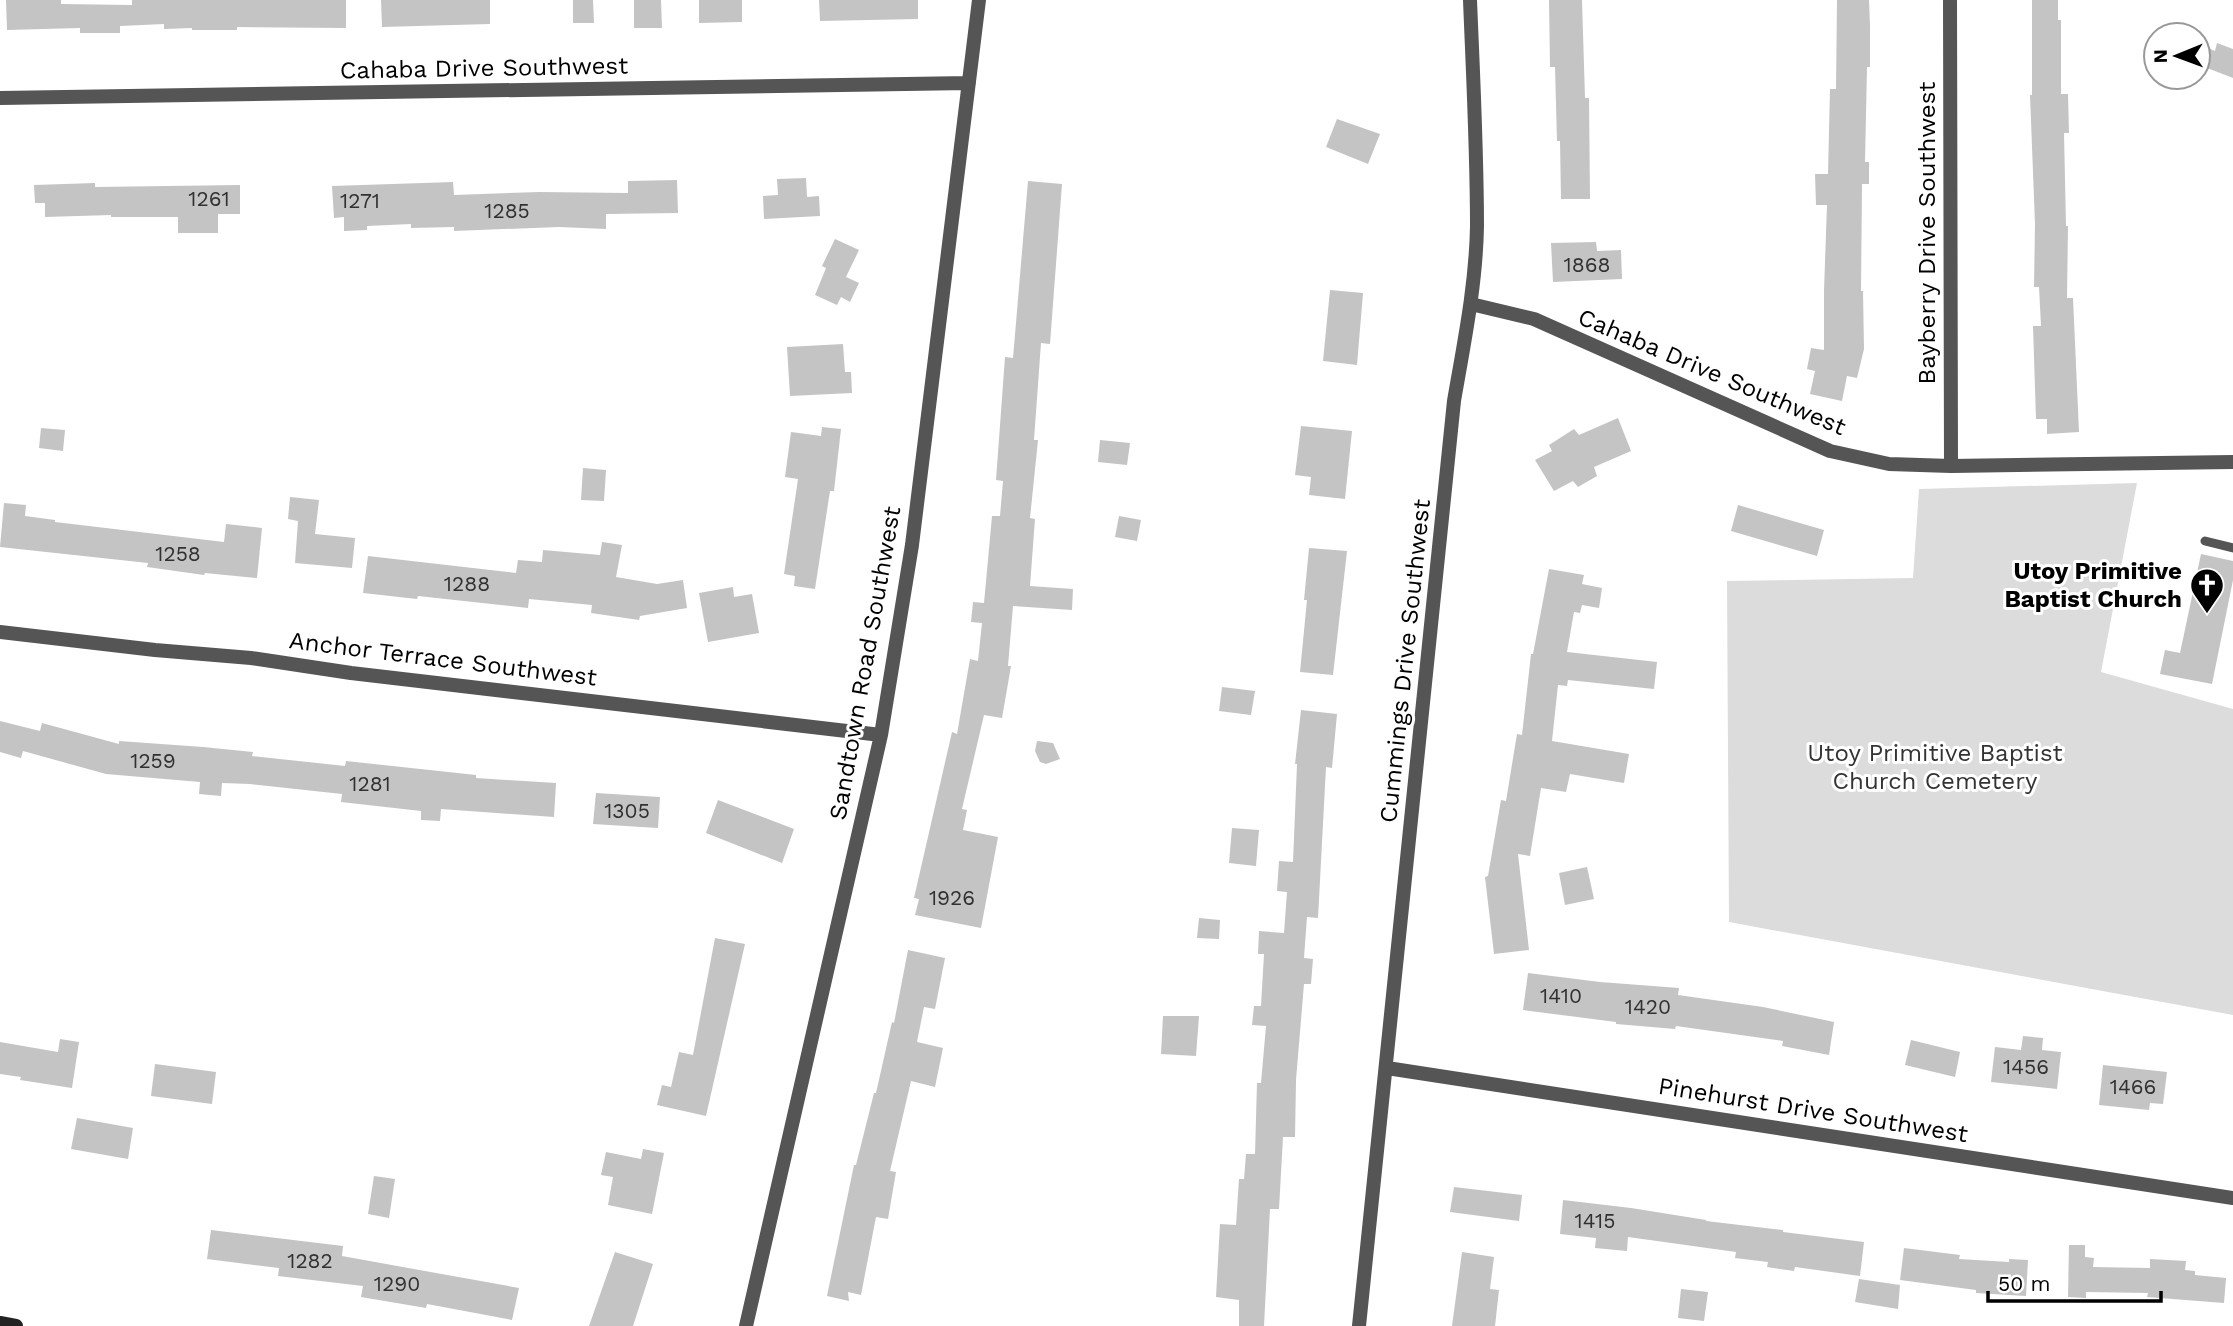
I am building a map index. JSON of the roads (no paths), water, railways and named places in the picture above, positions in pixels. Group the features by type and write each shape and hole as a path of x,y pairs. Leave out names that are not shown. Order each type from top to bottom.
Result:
{"street":[{"name":"Sandtown Road Southwest","path":"746,1326 880,735 912,545 979,0"},
{"name":"Cummings Drive Southwest","path":"1359,1326 1454,401 1471,304 1477,226 1471,0"},
{"name":"Bayberry Drive Southwest","path":"1950,0 1951,466"},
{"name":"Cahaba Drive Southwest","path":"0,98 969,83"},
{"name":"Cahaba Drive Southwest","path":"1471,304 1534,319 1829,451 1889,464 1951,466 2233,463"},
{"name":"Anchor Terrace Southwest","path":"0,632 155,650 251,657 351,673 880,735"},
{"name":"Pinehurst Drive Southwest","path":"1387,1068 2233,1198"},
{"path":"0,1323 16,1326"}],"lane":[{"path":"2205,541 2233,548"}],"place":[{"name":"Utoy Primitive Baptist Church","path":"2207,615"}],"park label":[{"name":"Utoy Primitive Baptist Church Cemetery","path":"1935,767"}]}
